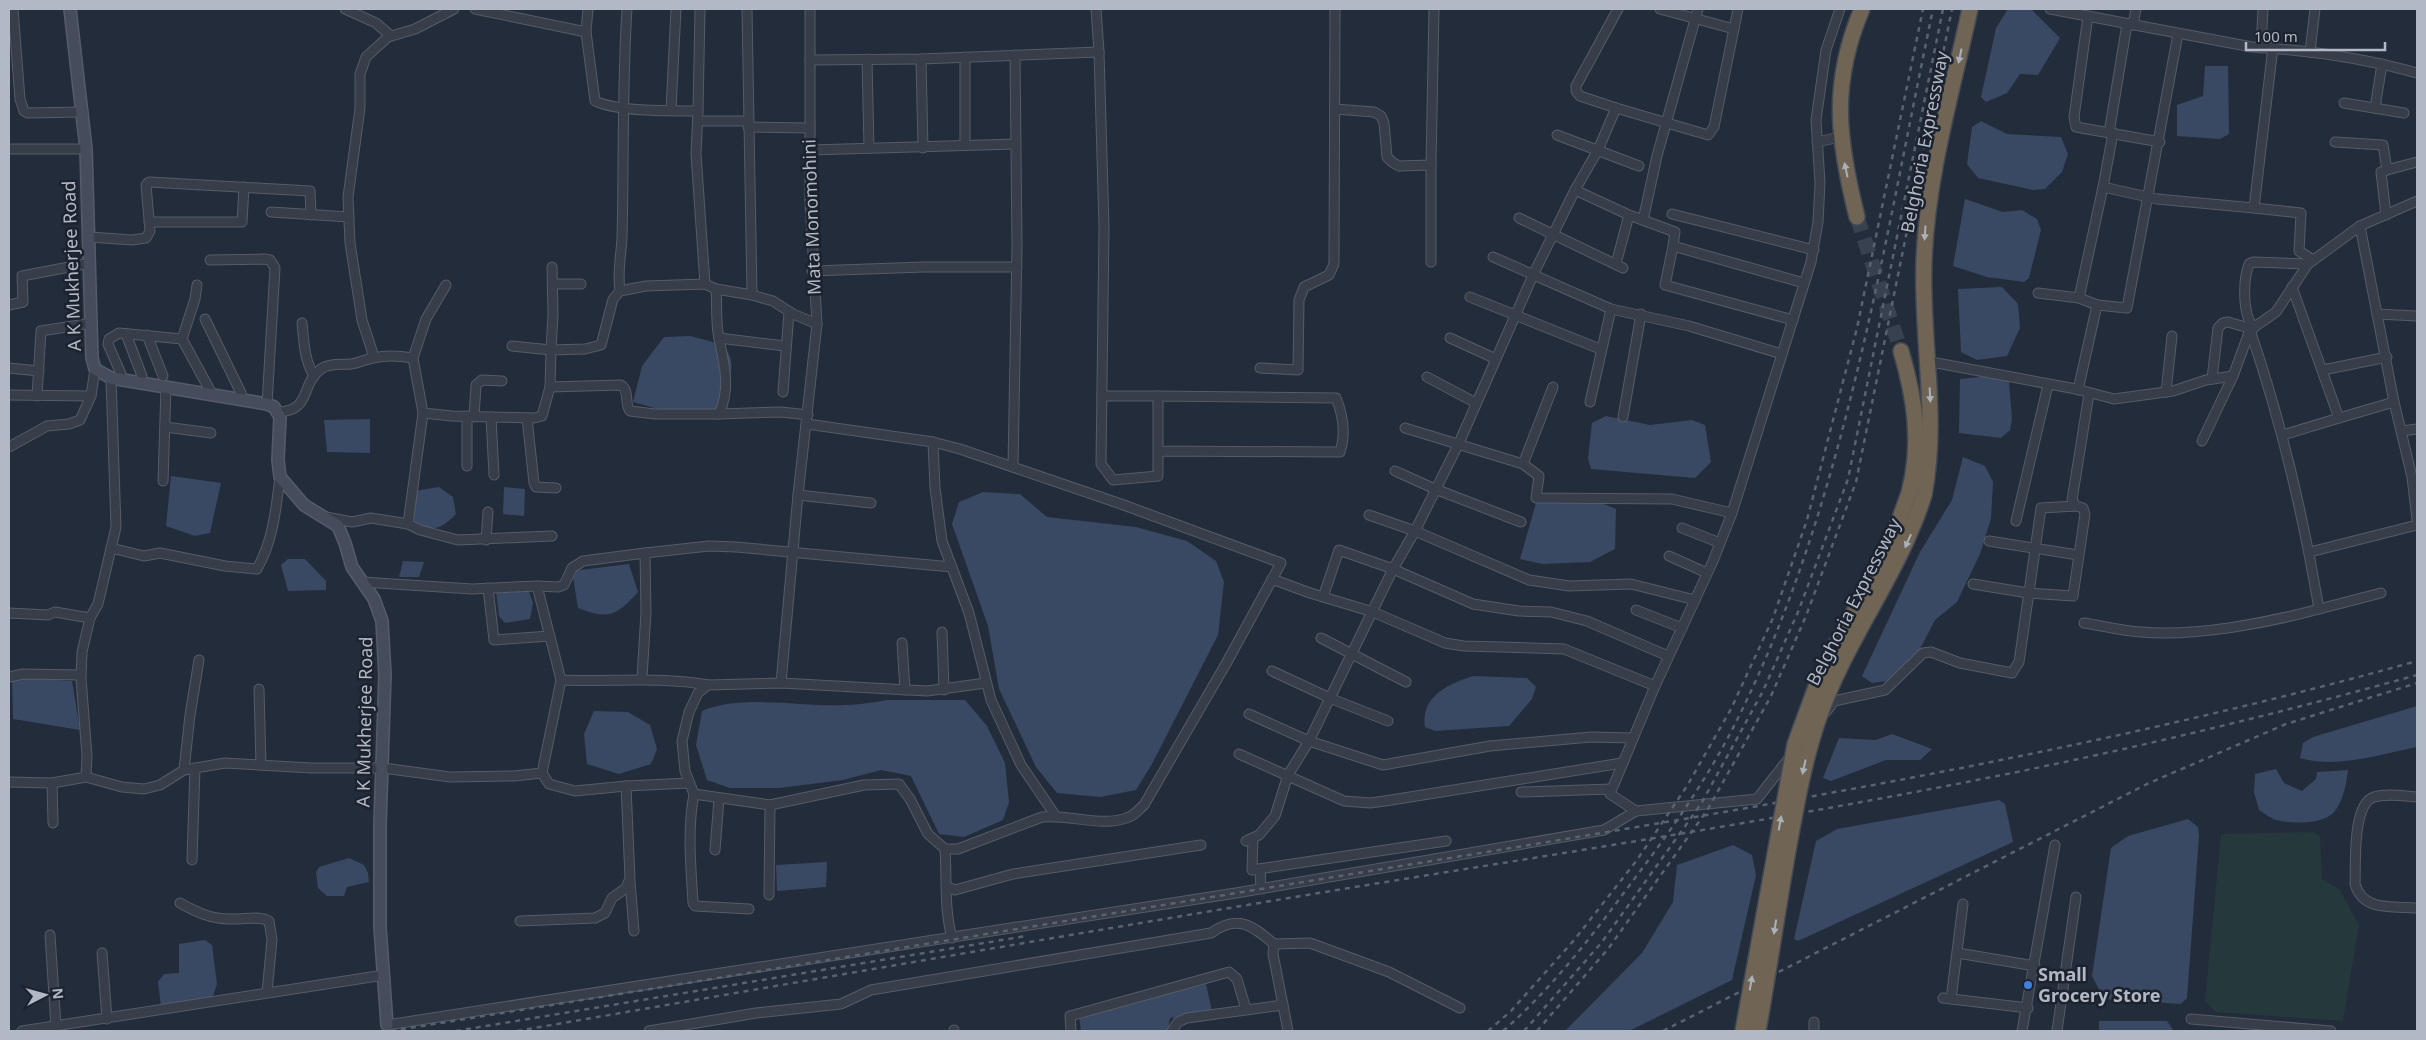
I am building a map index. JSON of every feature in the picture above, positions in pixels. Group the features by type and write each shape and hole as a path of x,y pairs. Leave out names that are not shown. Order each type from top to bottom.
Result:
{"highway":[{"path":"1857,217 1845,169 1840,137 1840,94 1847,54 1862,9"},
{"name":"Belghoria Expressway","path":"1743,1031 1795,744 1817,684 1838,639 1929,471 1931,426 1923,308 1926,226 1932,188 1970,9"},
{"name":"Belghoria Expressway","path":"1758,1031 1807,754 1837,671 1902,554 1916,522 1917,494 1914,472 1917,430 1909,380 1901,351"}],"street":[{"path":"13,9 12,53 24,111 28,113 83,112"},
{"name":"A K Mukherjee Road","path":"70,9 86,149 90,236 92,358 95,369 116,376 165,382 212,394 267,404 278,412"},
{"path":"345,9 376,23 392,36"},
{"path":"374,358 362,320 350,243 348,197 360,108 360,74 366,57 392,36 415,28 454,9"},
{"path":"475,9 586,32"},
{"path":"588,9 586,32 595,101 622,107 698,111"},
{"path":"620,291 618,269 622,240 622,107 628,9"},
{"path":"671,110 676,9"},
{"path":"700,9 696,163 705,284"},
{"path":"747,9 752,295"},
{"name":"Mata Monomohini","path":"781,683 798,495 808,419 817,324 812,271 810,9"},
{"path":"1096,9 1104,227 1101,464 1113,480 1158,476 1158,396"},
{"path":"1260,368 1298,370 1300,300 1304,286 1330,275 1334,264 1335,9"},
{"path":"1431,262 1434,9"},
{"path":"1618,9 1576,86 1576,91 1580,96 1668,125 1708,135 1714,127 1738,9"},
{"path":"1660,9 1734,29"},
{"path":"1643,220 1657,156 1668,125 1698,9"},
{"path":"1636,811 1610,794 1611,789 1668,656 1707,574 1732,513 1814,250 1820,183 1816,120 1826,50 1840,9"},
{"path":"2050,9 2261,48 2273,47 2382,64 2417,73"},
{"path":"2079,298 2103,187 2130,24 2136,9"},
{"path":"2261,48 2263,9"},
{"path":"2310,52 2315,9"},
{"path":"2088,16 2074,123 2080,128 2160,142"},
{"path":"2038,293 2079,298 2097,305 2127,308 2146,197 2160,142 2178,34"},
{"path":"2254,208 2273,47"},
{"path":"810,60 921,59 1098,52"},
{"path":"1013,467 1017,267 1015,55"},
{"path":"964,146 965,56"},
{"path":"867,58 869,148"},
{"path":"921,59 923,148"},
{"path":"2375,108 2382,64"},
{"path":"9,102 20,99"},
{"path":"2344,103 2404,113"},
{"path":"1446,841 1252,870 1249,839 1259,835 1275,816 1288,775 1309,741 1393,569 1415,531 1459,443 1517,316 1534,273 1575,190 1598,150 1616,108"},
{"path":"1335,109 1374,112 1381,116 1384,123 1388,157 1392,162 1399,166 1431,165"},
{"path":"698,121 810,128"},
{"path":"1557,135 1639,166"},
{"path":"1817,142 1840,137"},
{"path":"2335,142 2383,145 2387,170"},
{"path":"810,150 1016,144"},
{"path":"9,149 86,149"},
{"path":"2386,215 2381,172 2417,162"},
{"path":"90,236 139,240 149,235 146,185 149,182 310,191 311,215"},
{"path":"149,222 242,222 244,187"},
{"path":"2103,187 2146,197 2301,213 2299,251 2310,262"},
{"path":"1575,190 1629,215 1674,232 1665,285 1793,320"},
{"path":"2202,441 2233,376 2252,329 2276,312 2310,262 2360,226 2417,201"},
{"path":"271,212 349,217"},
{"path":"1672,214 1814,250"},
{"path":"1519,218 1554,233 1619,266 1629,215"},
{"path":"2360,226 2387,357 2394,402 2414,476 2417,519"},
{"path":"1673,246 1804,282"},
{"path":"1493,257 1534,273 1611,309 1641,314 1741,340 1782,354"},
{"path":"210,260 265,259 270,260 275,268 267,404"},
{"path":"2310,262 2253,262 2249,264 2246,271 2246,311 2283,436 2310,552 2319,609"},
{"path":"9,305 23,302 22,276 90,263"},
{"path":"423,414 527,418 542,416 550,387 552,267"},
{"path":"812,271 924,267 1017,267"},
{"path":"552,284 581,284"},
{"path":"512,346 551,350 584,349 601,345 613,299 620,291 646,286 705,284 716,289 752,295 773,301 789,312 817,324"},
{"path":"197,285 195,299 182,339 212,394"},
{"path":"408,524 423,414 412,358 426,319 446,286"},
{"path":"2292,288 2339,418"},
{"path":"716,289 720,338 727,384 724,402 719,414"},
{"path":"1470,297 1600,349"},
{"path":"2078,390 2097,305"},
{"path":"1590,402 1600,349 1611,309"},
{"path":"783,392 789,312"},
{"path":"1623,417 1641,314"},
{"path":"2377,314 2417,316"},
{"path":"205,319 241,393 241,400"},
{"path":"302,322 304,352 308,366 314,376"},
{"path":"2212,379 2218,328 2223,323 2228,322 2252,329"},
{"path":"38,396 41,331 92,323"},
{"path":"92,339 109,339 119,333 182,339"},
{"path":"126,334 142,376"},
{"path":"147,336 165,382 163,481"},
{"path":"2166,392 2172,336"},
{"path":"720,338 785,346"},
{"path":"1450,338 1496,359"},
{"path":"86,777 87,756 81,676 82,652 90,618 98,604 116,527 116,376 108,344 109,339"},
{"path":"2323,370 2387,357"},
{"path":"111,548 144,556 160,553 225,566 257,569 265,554 275,516 280,478 278,460 280,425 278,412 288,412 297,408 314,376 322,368 352,364 374,358 412,358"},
{"path":"1926,361 2078,390 2114,399 2166,392 2212,379 2233,376"},
{"path":"9,368 39,371"},
{"path":"9,447 47,426 69,424 80,420 91,396 95,369"},
{"path":"1427,377 1476,403"},
{"path":"467,466 476,384 482,380 502,381"},
{"path":"550,387 621,385 625,390 627,407 630,411 655,414 781,412 808,419 933,442 1013,467 1281,563 1275,580 1144,804 1130,817 1091,821 1055,815 1042,817 958,849 945,849 928,834 910,799 899,784 864,785 770,804 719,799 694,794"},
{"path":"2016,521 2048,385"},
{"path":"1523,464 1553,387"},
{"path":"2076,506 2072,500 2089,394"},
{"path":"9,395 91,396"},
{"path":"1102,396 1336,398 1342,415 1343,434 1340,452 1158,451"},
{"path":"2283,436 2394,402"},
{"path":"491,417 494,475"},
{"path":"527,418 534,483 536,487 556,488"},
{"path":"164,427 211,433"},
{"path":"1405,428 1523,464 1539,476 1536,498 1672,499 1732,513"},
{"path":"2402,431 2417,429"},
{"path":"933,442 935,488 942,541 969,613 990,700 1021,765 1055,815"},
{"path":"1395,471 1435,489 1521,522"},
{"name":"A K Mukherjee Road","path":"280,478 304,505 331,520 342,532 352,567 377,604 384,631 386,674 380,890 387,1025"},
{"path":"798,495 871,502"},
{"path":"387,1025 1261,889 1604,830 1636,811 1757,799 1834,701 1885,690 1923,653 1931,652 1960,663 2012,673 2019,662 2028,593 2041,508 2076,506 2083,508 2085,514 2073,596 2028,593 1973,584"},
{"path":"486,540 488,512"},
{"path":"1369,514 1415,531 1529,580 1569,586 1631,584 1695,600"},
{"path":"323,516 352,522 371,518 408,524 420,530 458,540 552,536"},
{"path":"2310,552 2417,525"},
{"path":"1682,528 1720,543"},
{"path":"1989,541 2078,555"},
{"path":"362,582 472,589 558,587 564,585 572,568 583,561 645,552 708,546 794,551 952,567"},
{"path":"1323,597 1339,550 1393,569 1473,604 1519,611 1551,612 1587,621 1668,656"},
{"path":"642,678 646,612 645,552"},
{"path":"1669,556 1707,574"},
{"path":"1275,580 1373,612 1445,643 1464,646 1564,649 1655,686"},
{"path":"537,586 561,680 542,773 549,784 575,791 689,783"},
{"path":"488,588 494,640 550,636"},
{"path":"2084,623 2141,632 2178,633 2281,619 2381,593"},
{"path":"1636,610 1682,628"},
{"path":"9,614 48,615 55,612 90,618"},
{"path":"942,632 944,690"},
{"path":"1322,638 1406,682"},
{"path":"902,643 905,690"},
{"path":"184,770 191,706 199,660"},
{"path":"1272,671 1388,721"},
{"path":"9,677 22,674 81,676"},
{"path":"561,680 611,682 620,679 642,678 708,685 781,683 905,690 944,690 986,683"},
{"path":"708,685 698,693 688,712 682,741 685,771 694,794 690,811 693,903 695,906 749,909"},
{"path":"259,689 261,765"},
{"path":"1249,714 1309,741 1383,765 1490,746 1591,737 1634,738"},
{"path":"1239,754 1344,801 1370,803 1622,763"},
{"path":"9,782 52,783 86,777 122,787 144,789 160,785 184,770 225,763 383,768 450,777 514,776 542,773"},
{"path":"192,860 196,768"},
{"path":"52,783 53,823"},
{"path":"626,786 634,931"},
{"path":"1521,792 1611,789"},
{"path":"2417,797 2383,795 2373,797 2361,809 2354,884 2358,894 2365,902 2375,905 2417,908"},
{"path":"715,850 719,799"},
{"path":"769,895 770,804"},
{"path":"947,888 954,890 1013,874 1202,845"},
{"path":"2022,1031 2028,1008 2055,845"},
{"path":"945,849 947,888 945,894 952,938"},
{"path":"1260,868 1261,889"},
{"path":"520,921 601,916 605,913 612,898 626,888 630,878"},
{"path":"2056,1031 2076,897"},
{"path":"180,903 208,917 230,919 262,918 269,921 272,940 267,992"},
{"path":"1962,904 1958,953 1947,999 2028,1008"},
{"path":"649,1031 756,1013 841,1004 871,990 1211,933 1223,924 1240,923 1259,932 1274,944 1310,943 1389,972 1460,1008"},
{"path":"50,935 56,1026"},
{"path":"1274,944 1273,954 1288,1031"},
{"path":"102,953 107,1019"},
{"path":"1958,953 2035,966"},
{"path":"1071,1031 1070,1016 1229,972 1237,980 1246,1009"},
{"path":"22,1031 384,975"},
{"path":"1172,1031 1178,1022 1187,1018 1264,1006 1284,1005"},
{"path":"2191,1019 2331,1031"}],"shaded area":[{"path":"2314,832 2320,837 2322,879 2340,890 2359,925 2343,1021 2215,1012 2205,1001 2221,834"}],"water":[{"path":"2008,9 2032,10 2060,38 2038,75 2020,74 2007,93 1986,102 1981,97 1996,28"},
{"path":"2205,66 2228,66 2229,134 2220,139 2177,136 2177,105 2203,96"},
{"path":"1981,121 2007,134 2061,137 2068,154 2062,172 2045,189 2033,190 1978,178 1967,164 1972,127"},
{"path":"1965,199 2003,212 2022,210 2037,219 2041,230 2029,278 2024,282 1987,277 1953,266"},
{"path":"2002,287 2018,304 2020,328 2007,356 1977,360 1961,352 1958,289"},
{"path":"690,336 716,343 729,354 731,371 729,381 716,416 679,415 633,402 642,366 664,337"},
{"path":"1999,375 2009,382 2012,419 2010,430 2001,438 1959,433 1960,379"},
{"path":"1606,416 1650,425 1692,420 1705,425 1711,462 1695,478 1591,469 1588,458 1592,423"},
{"path":"370,419 370,453 327,452 324,420"},
{"path":"1963,457 1985,466 1993,482 1991,519 1980,554 1957,602 1935,620 1920,649 1894,680 1872,683 1862,676 1920,552 1952,500"},
{"path":"171,476 221,483 210,533 195,536 166,526"},
{"path":"439,487 453,497 456,514 437,528 427,528 414,524 415,491"},
{"path":"504,487 525,489 524,516 503,514"},
{"path":"983,492 1020,494 1047,517 1136,527 1187,541 1216,561 1224,582 1218,635 1152,764 1136,790 1100,797 1057,793 1036,767 999,689 988,626 952,524 959,502"},
{"path":"1599,502 1616,509 1615,549 1590,562 1542,564 1520,559 1536,503"},
{"path":"288,559 305,559 326,581 326,590 288,591 281,565"},
{"path":"403,561 424,562 419,577 399,577"},
{"path":"629,564 638,592 624,606 618,611 605,615 578,608 572,571"},
{"path":"527,586 533,603 530,619 505,623 499,616 496,591"},
{"path":"1473,676 1527,678 1536,687 1532,699 1509,726 1435,731 1425,727 1427,707 1432,699 1446,687"},
{"path":"12,677 72,681 80,730 13,719"},
{"path":"888,700 965,700 987,726 1005,763 1009,802 1003,820 964,837 939,834 911,776 881,770 843,780 779,788 730,788 707,780 696,745 702,711 735,703 772,702 845,705"},
{"path":"2417,706 2417,747 2344,761 2314,761 2300,758 2303,743 2313,737"},
{"path":"594,711 628,712 650,725 657,749 651,764 619,774 587,764 584,734"},
{"path":"1892,734 1932,749 1920,760 1886,760 1831,781 1823,778 1839,738 1876,740"},
{"path":"2276,769 2284,783 2302,791 2316,779 2317,772 2348,770 2341,802 2330,816 2316,821 2290,822 2269,817 2259,810 2254,792 2255,774"},
{"path":"1999,800 2005,804 2013,842 1798,941 1794,939 1816,841 1837,829"},
{"path":"2188,819 2198,827 2199,836 2187,998 2181,1004 2104,999 2092,976 2111,848 2128,836"},
{"path":"1733,845 1752,855 1756,875 1732,980 1629,1031 1565,1031 1642,953 1673,902 1677,865"},
{"path":"349,858 364,865 368,873 369,882 347,887 344,896 327,896 318,888 316,872 319,867"},
{"path":"827,862 826,887 777,891 776,865"},
{"path":"205,940 212,945 217,984 212,999 161,1007 158,982 164,974 179,973 179,944"},
{"path":"1206,984 1212,1011 1170,1018 1168,1031 1081,1031 1079,1016"},
{"path":"2099,1021 2167,1021 2174,1031 2099,1031"}],"tunnel":[{"path":"1857,217 1901,351"}],"railway":[{"path":"1488,1031 1511,1011 1575,939 1637,860 1687,786 1731,709 1773,618 1807,520 1857,328 1923,9"},
{"path":"1503,1031 1537,999 1583,946 1673,826 1702,782 1728,737 1777,632 1808,546 1835,458 1858,368 1933,9"},
{"path":"1524,1031 1602,942 1701,804 1763,691 1798,612 1848,479 1943,9"},
{"path":"1537,1031 1608,949 1708,809 1771,696 1806,616 1856,482 1952,9"},
{"path":"391,1031 1792,800 2044,751 2169,724 2417,661"},
{"path":"517,1031 1128,925 1751,822 1918,791 2158,741 2314,703 2417,675"},
{"path":"1663,1031 2147,784 2286,724 2417,683"},
{"path":"456,1031 1026,936"}],"place":[{"name":"Small Grocery Store","path":"2028,985"}]}
